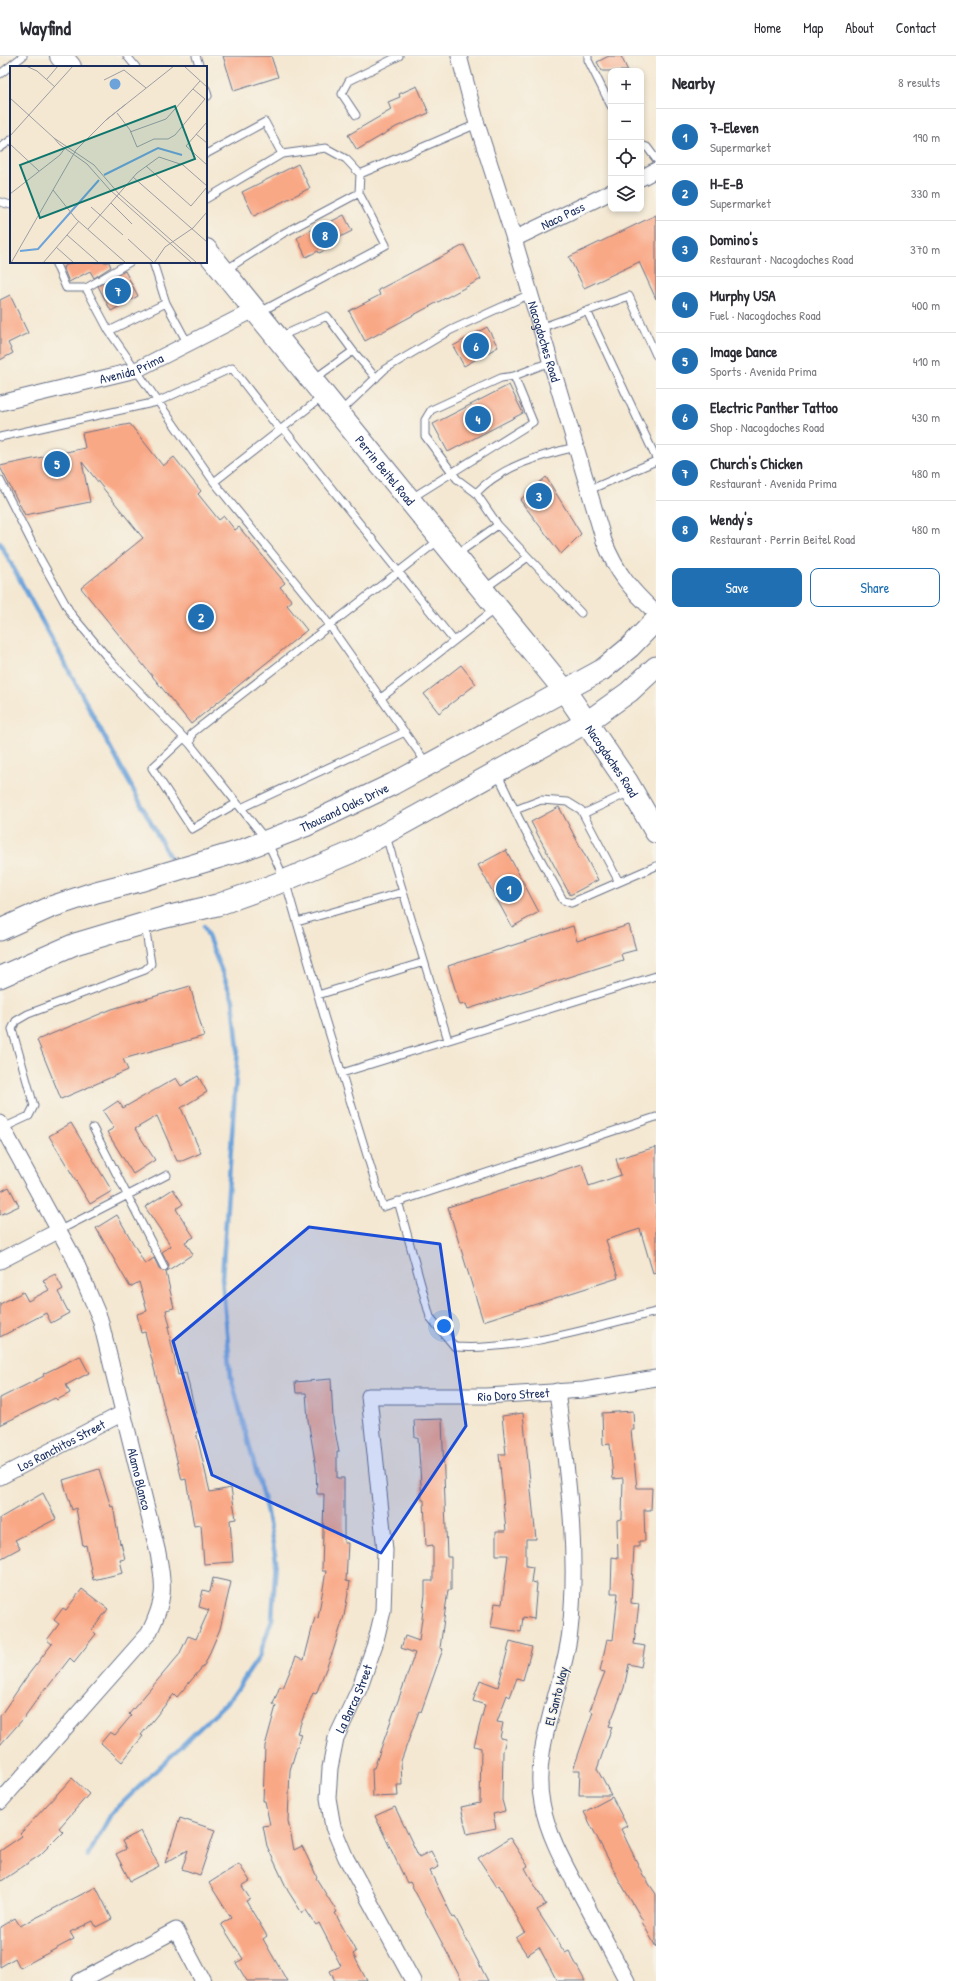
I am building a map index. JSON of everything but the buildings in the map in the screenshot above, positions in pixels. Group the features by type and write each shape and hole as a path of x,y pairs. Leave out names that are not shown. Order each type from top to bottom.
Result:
{"main road":[{"path":"61,56 69,66"},
{"name":"Perrin Beitel Road","path":"207,251 565,691"},
{"name":"Thousand Oaks Drive","path":"0,930 51,907 240,851 305,826 428,765 602,670 630,647 656,620"},
{"path":"0,977 75,944 144,923 217,905 285,880 350,853 587,722 629,692 656,667"},
{"name":"Nacogdoches Road","path":"565,691 632,791 656,832"}],"street":[{"name":"Nacogdoches Road","path":"459,56 477,124 514,239 604,541 614,565 625,581 656,613"},
{"path":"644,176 656,170"},
{"name":"Naco Pass","path":"514,239 608,193"},
{"name":"Avenida Prima","path":"0,403 136,370 256,312"},
{"name":"Alamo Blanco","path":"0,1802 149,1633 158,1614 163,1596 163,1575 100,1319 75,1260 1,1125"},
{"path":"0,1261 58,1231"},
{"name":"Rio Doro Street","path":"369,1396 486,1396 584,1390 656,1378"},
{"name":"El Santo Way","path":"558,1391 571,1517 573,1582 570,1632 561,1681 541,1754 540,1787 542,1803 555,1845 627,1981"},
{"name":"La Barca Street","path":"369,1396 385,1550 383,1611 375,1644 360,1687 336,1738 330,1768 328,1798 333,1827 346,1858 414,1981"},
{"name":"Los Ranchitos Street","path":"0,1477 123,1413"},
{"path":"80,1981 176,1930 203,1981"}],"lane":[{"path":"10,66 23,56"},
{"path":"127,56 135,66"},
{"path":"196,56 200,66"},
{"path":"356,115 342,94 349,81 399,56"},
{"path":"588,56 588,60 610,104"},
{"path":"0,74 10,66"},
{"path":"207,153 265,122 282,154"},
{"path":"360,174 477,124"},
{"path":"0,148 10,141"},
{"path":"644,146 647,146 656,159"},
{"path":"207,198 282,154 326,148 346,159 360,174 360,193 386,245 256,312"},
{"path":"224,271 282,234 360,193"},
{"path":"0,202 10,205"},
{"path":"54,263 66,288 86,288 128,263"},
{"path":"152,263 166,303 188,344"},
{"path":"86,288 109,332 214,482 330,627 428,765"},
{"path":"338,413 385,369 450,330 530,294"},
{"path":"540,328 629,296 656,355"},
{"path":"109,332 166,303"},
{"path":"588,312 656,458"},
{"path":"277,338 326,316 376,378"},
{"path":"214,482 282,429 353,351"},
{"path":"550,362 514,376 501,378 431,410 425,420 425,436 458,479 476,493 498,525 582,613"},
{"path":"0,437 157,402 232,368 454,641"},
{"path":"409,500 533,422 514,376"},
{"path":"476,493 484,484 528,461 576,447"},
{"path":"589,490 656,461"},
{"path":"0,480 71,614 112,663 187,741 267,841 285,880 318,995 383,1207 656,1117"},
{"path":"455,556 498,525"},
{"path":"405,732 239,805 192,829 152,768 187,741 192,733 441,539"},
{"path":"483,590 528,557"},
{"path":"381,698 497,607"},
{"path":"497,773 563,900 571,903 656,866"},
{"path":"583,814 632,791"},
{"path":"515,810 542,800 568,802 581,810 620,882"},
{"path":"386,834 448,1040"},
{"path":"297,922 403,892"},
{"path":"1,1125 29,1116 34,1106 12,1030 16,1021 41,1008 145,970 151,964 151,956 144,923"},
{"path":"318,995 424,962"},
{"path":"342,1073 656,976"},
{"path":"93,1128 126,1196 164,1267"},
{"path":"58,1231 167,1175"},
{"path":"398,1201 430,1317 455,1347 470,1348 521,1343 656,1312"}],"highlighted area":[{"path":"309,1227 440,1244 466,1426 381,1553 212,1475 173,1341"}],"waterway":[{"path":"0,543 170,858"},
{"path":"88,1856 111,1814 232,1697 259,1657 272,1619 276,1560 266,1508 231,1377 222,1278 238,1048 233,1000 204,926"}],"place":[{"name":"Wendy's","path":"325,235"},
{"name":"Church's Chicken","path":"118,291"},
{"name":"Electric Panther Tattoo","path":"476,346"},
{"name":"Murphy USA","path":"478,419"},
{"name":"Image Dance","path":"57,464"},
{"name":"Domino's","path":"539,496"},
{"name":"H-E-B","path":"201,617"},
{"name":"7-Eleven","path":"509,889"}]}
